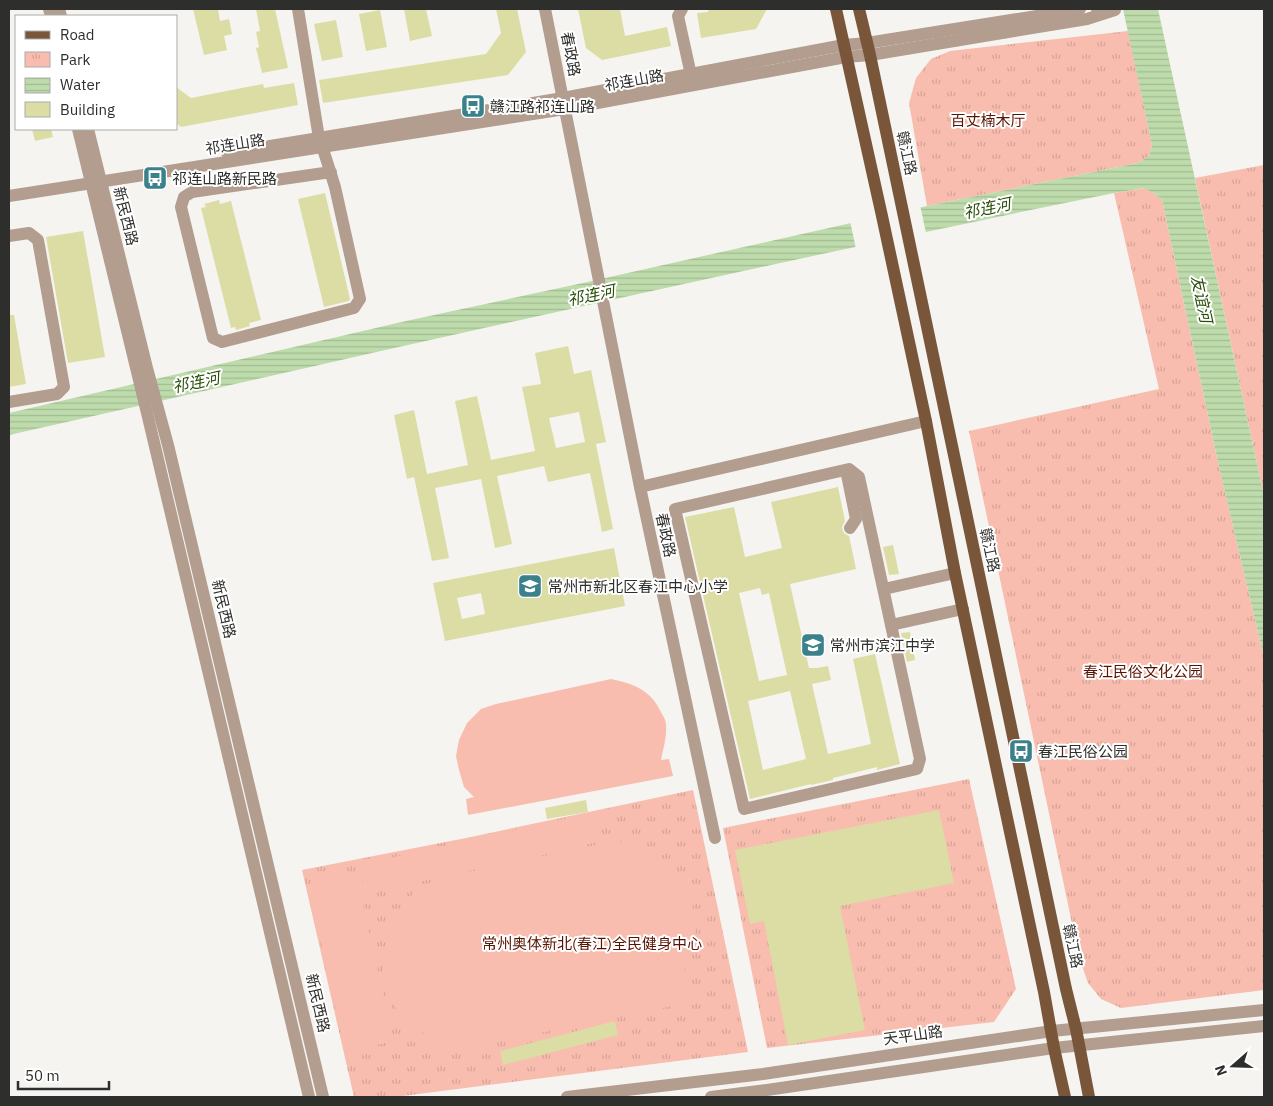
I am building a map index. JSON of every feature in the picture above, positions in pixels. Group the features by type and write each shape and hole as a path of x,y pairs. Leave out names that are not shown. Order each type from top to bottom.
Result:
{"main road":[{"path":"836,9 926,421 955,573 1065,1097"},
{"name":"赣江路","path":"858,9 869,49 1089,1097"}],"street":[{"path":"298,9 321,142 335,187 360,299 354,308 222,342 213,338 181,207 184,198 192,192 330,172"},
{"name":"春政路","path":"545,9 640,487 715,838"},
{"path":"682,9 678,16 691,75"},
{"name":"祁连山路","path":"869,49 1080,9"},
{"name":"祁连山路","path":"1097,9 1118,9"},
{"name":"祁连山路","path":"564,104 691,75 845,51 1087,19 1118,9"},
{"name":"祁连山路","path":"9,188 95,178 564,104 845,51"},
{"name":"新民西路","path":"78,130 95,178 324,1097"},
{"name":"新民西路","path":"88,130 95,178"},
{"name":"祁连山路","path":"9,196 95,178"},
{"path":"9,236 29,233 38,240 64,387 57,394 9,402"},
{"name":"新民西路","path":"154,416 308,1097"},
{"path":"640,487 926,421"},
{"path":"849,469 859,477 884,589 920,759 917,769 744,809 675,509 849,469"},
{"path":"846,470 856,519 850,528"},
{"path":"884,589 955,573"},
{"path":"891,625 963,610"},
{"name":"天平山路","path":"568,1097 763,1074 1052,1031 1264,1010"},
{"path":"711,1097 786,1088 1078,1044 1264,1026"}],"green space":[{"name":"百丈楠木厅","path":"1128,31 1152,145 1149,156 1138,163 927,206 909,103 916,78 931,59 950,51"},
{"path":"1264,165 1264,496 1195,178"},
{"name":"春江民俗文化公园","path":"1145,188 1162,200 1219,467 1264,658 1264,990 1121,1008 1101,999 1088,983 1079,957 969,431 1159,389 1114,193"},
{"path":"611,679 628,683 641,689 658,706 666,724 661,760 669,759 673,776 468,815 466,799 474,797 464,787 456,756 459,740 467,723 481,709"},
{"name":"常州奥体新北(春江)全民健身中心","path":"969,779 1016,989 994,1022 767,1048 723,828"},
{"name":"常州奥体新北(春江)全民健身中心","path":"693,790 748,1052 395,1097 354,1097 302,870 466,838"},
{"path":"595,812 602,841 365,894 359,865"},
{"path":"610,842 629,842 650,850 666,861 679,877 691,898 696,925 695,947 684,971 691,1002 433,1055 428,1036 404,1020 390,998 383,977 382,955 389,932 401,910 415,891 437,879"},
{"path":"356,874 394,1041 346,1052 308,885"}],"water":[{"path":"1123,9 1158,9 1264,496 1264,658 1219,467 1162,200 1144,188 699,281 9,435 9,413 406,321 927,206 1138,163 1149,156 1152,145"}],"pier":[{"path":"920,205 926,233 856,249 850,221"}],"building":[{"path":"193,9 218,9 220,21 229,19 232,34 224,36 227,50 204,55"},
{"path":"256,9 275,9 288,68 262,73 256,48 259,47 256,32 260,31"},
{"path":"404,9 426,9 432,36 410,41"},
{"path":"496,9 517,9 526,52 508,75 323,103 319,80 486,54 501,33"},
{"path":"578,9 620,9 625,36 667,27 671,46 602,60 586,48"},
{"path":"709,9 767,9 756,29 701,38 697,13 708,12"},
{"path":"380,10 387,47 366,51 359,14"},
{"path":"336,20 343,57 322,61 314,24"},
{"path":"294,83 298,105 181,127 178,125 178,88 191,98 263,84 264,88"},
{"path":"32,130 51,130 53,137 35,141"},
{"path":"325,193 350,299 349,301 324,307 298,199"},
{"path":"219,200 220,204 231,201 261,320 249,323 250,326 236,330 235,327 231,328 201,208 206,207 204,204"},
{"path":"83,231 105,357 68,363 46,237"},
{"path":"9,315 14,315 26,384 9,387"},
{"path":"568,346 574,374 591,370 606,442 596,444 613,529 602,532 590,473 548,482 544,466 497,476 512,544 495,548 481,479 435,488 449,558 432,561 414,477 407,479 394,415 414,410 427,474 468,465 455,401 477,396 491,460 535,451 522,387 541,384 535,353","holes":["579,412 585,442 556,448 549,418"]},
{"path":"838,487 845,521 842,527 845,534 849,536 856,569 790,584 809,668 828,666 831,680 812,684 828,754 871,744 853,659 875,654 900,764 877,770 877,767 833,778 833,780 750,799 685,517 734,507 745,557 782,548 771,502","holes":["760,588 762,595 769,593 787,675 759,681 739,593","790,691 806,759 763,770 748,701"]},
{"path":"893,545 899,574 889,575 883,547"},
{"path":"614,548 625,606 445,641 433,583","holes":["481,593 485,614 462,619 457,598"]},
{"path":"910,632 915,660 907,662 901,633"},
{"path":"586,800 588,812 547,819 545,808"},
{"path":"939,810 954,883 840,906 865,1030 788,1045 764,921 750,924 735,850"},
{"path":"615,1021 618,1035 503,1065 500,1051"}],"place":[{"name":"赣江路祁连山路","path":"473,106"},
{"name":"祁连山路新民路","path":"155,178"},
{"name":"常州市新北区春江中心小学","path":"530,586"},
{"name":"常州市滨江中学","path":"813,645"},
{"name":"春江民俗公园","path":"1021,751"}],"water label":[{"name":"祁连河","path":"987,208"},
{"name":"祁连河","path":"591,295"},
{"name":"友谊河","path":"1202,299"},
{"name":"祁连河","path":"196,382"}]}
